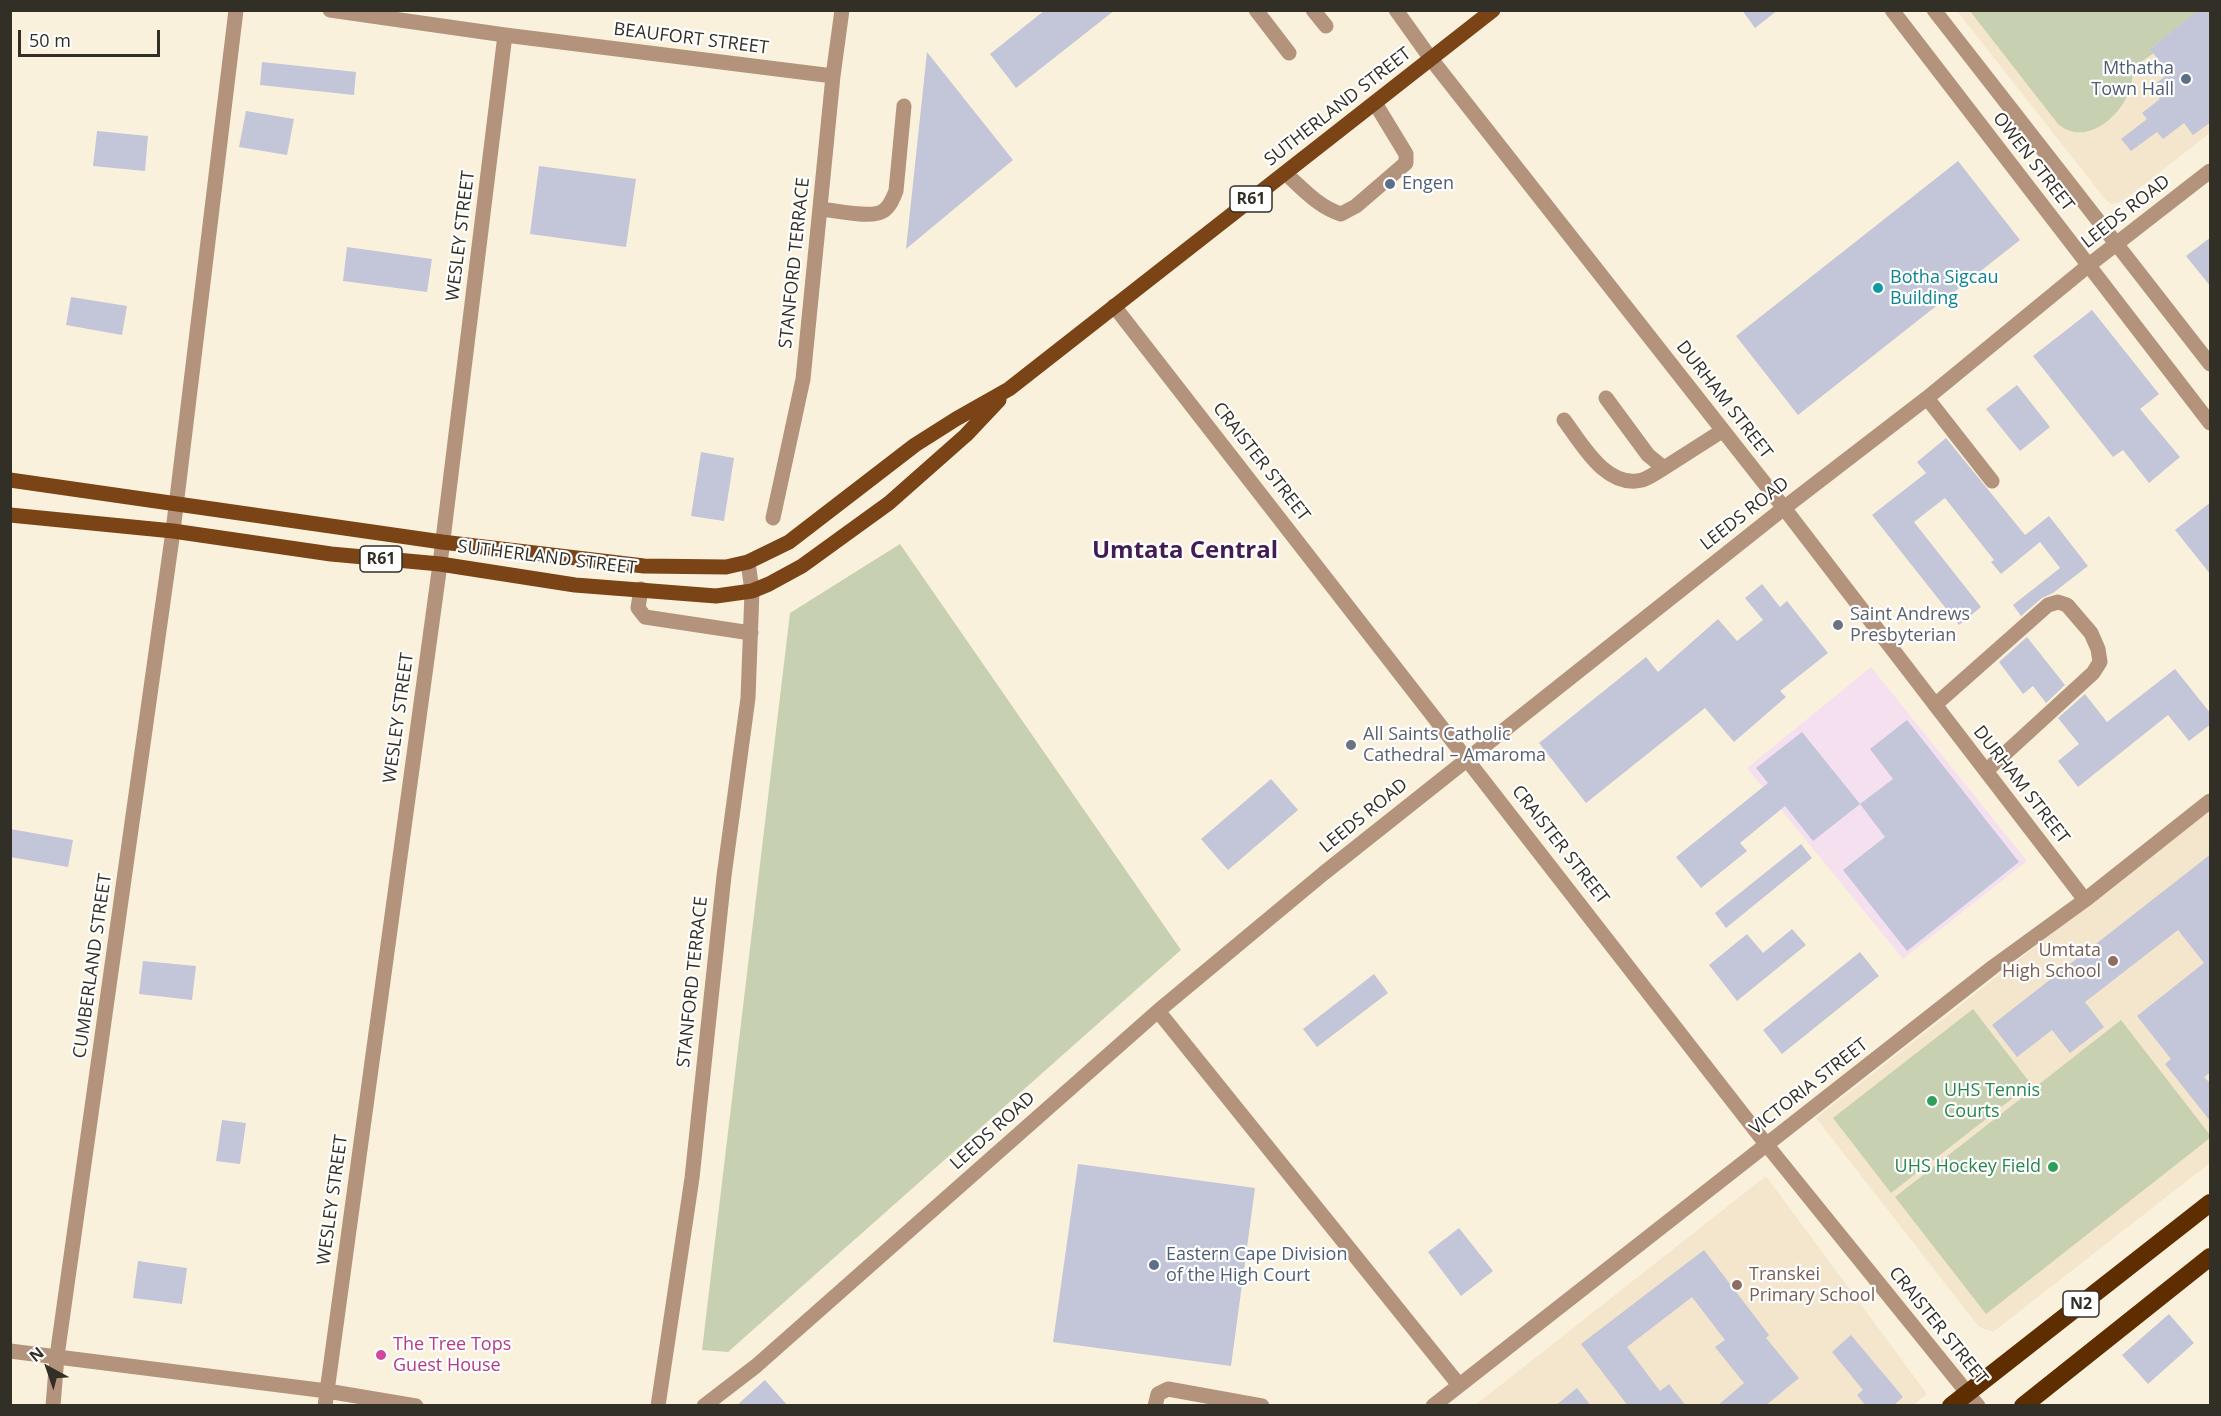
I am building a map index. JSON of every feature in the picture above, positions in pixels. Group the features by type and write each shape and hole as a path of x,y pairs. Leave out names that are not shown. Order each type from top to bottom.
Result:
{"highway":[{"name":"N2","path":"1951,1406 1973,1399 2211,1203"},
{"name":"N2","path":"2023,1406 2211,1257"}],"main road":[{"name":"SUTHERLAND STREET","path":"10,514 173,531 330,554 440,564 575,585 716,596 752,591 802,566 889,503 966,435 1009,389 1493,10"},
{"name":"SUTHERLAND STREET","path":"10,480 442,542 644,566 712,567 748,562 789,542 915,445 1009,389"}],"street":[{"name":"CUMBERLAND STREET","path":"53,1406 57,1356 177,503 236,10"},
{"name":"BEAUFORT STREET","path":"330,10 505,35 833,76"},
{"name":"STANFORD TERRACE","path":"773,518 803,379 833,76 842,10"},
{"path":"1256,10 1288,54"},
{"path":"1313,10 1326,26"},
{"name":"DURHAM STREET","path":"1396,10 1431,59 1784,508 2085,900"},
{"name":"OWEN STREET","path":"1892,10 2211,423"},
{"name":"OWEN STREET","path":"1934,10 2211,364"},
{"name":"WESLEY STREET","path":"326,1398 440,564 505,35"},
{"path":"1285,173 1331,211 1341,214 1356,206 1406,163 1406,154 1375,103"},
{"path":"820,209 875,215 884,211 896,191 904,106"},
{"name":"LEEDS ROAD","path":"704,1406 756,1366 1158,1011 1324,873 1784,508 1927,398 2089,265 2211,171"},
{"name":"CRAISTER STREET","path":"1114,306 1766,1144 1973,1399"},
{"path":"1606,398 1648,455 1664,468"},
{"path":"1927,398 1992,481"},
{"path":"1564,420 1597,465 1609,475 1623,479 1641,480 1722,431"},
{"name":"STANFORD TERRACE","path":"658,1406 692,1178 724,876 748,698 752,591 748,562"},
{"path":"641,589 638,608 645,617 751,633"},
{"path":"1935,705 2048,605 2058,602 2067,605 2091,633 2098,649 2100,662 2093,673 1986,771"},
{"name":"VICTORIA STREET","path":"1433,1406 1993,967 2085,900 2211,801"},
{"path":"1158,1011 1459,1385"},
{"path":"10,1351 57,1356 326,1398 416,1406"},
{"path":"1155,1406 1154,1401 1158,1394 1168,1389 1262,1406"}],"shaded area":[{"path":"1957,11 2210,11 2210,133 2128,197 2111,204"},
{"path":"1871,667 2027,861 1903,959 1747,768"},
{"name":"Umtata High School","path":"2210,810 2210,1163 1993,1332 1979,1327 1816,1118"},
{"name":"Transkei Primary School","path":"1766,1176 1927,1394 1912,1406 1474,1406"}],"green space":[{"path":"1970,11 2199,11 2151,48 2154,53 2132,68 2132,82 2127,95 2120,108 2109,120 2097,128 2084,132 2071,131 2058,124"},
{"path":"900,544 1181,950 728,1352 702,1350 790,613"},
{"name":"UHS Tennis Courts","path":"1973,1009 2031,1084 1891,1193 1833,1118"},
{"name":"UHS Hockey Field","path":"2121,1020 2210,1135 2210,1138 1986,1314 1895,1197"}],"building":[{"path":"1045,10 1115,10 1016,88 990,54"},
{"path":"1742,10 1778,10 1755,28"},
{"name":"Mthatha Town Hall","path":"2199,10 2211,10 2211,122 2193,135 2184,123 2163,139 2157,132 2131,151 2121,139 2147,119 2142,113 2162,95 2154,85 2169,73 2150,49"},
{"path":"927,52 1013,160 906,249"},
{"path":"262,62 356,72 354,95 260,85"},
{"path":"246,111 294,119 287,155 239,147"},
{"path":"97,131 148,136 145,171 93,166"},
{"name":"Botha Sigcau Building","path":"1958,161 2020,240 1798,415 1736,336"},
{"path":"539,166 636,179 626,247 530,234"},
{"path":"2211,237 2211,287 2186,256"},
{"path":"347,247 432,259 427,292 343,281"},
{"path":"71,297 127,306 122,335 66,325"},
{"path":"2092,310 2159,394 2140,409 2180,457 2149,483 2123,450 2113,457 2033,356"},
{"path":"2017,385 2050,427 2020,451 1986,409"},
{"path":"1946,438 2025,535 2049,516 2088,566 2053,593 2042,598 2021,616 2013,605 2060,568 2040,542 2001,574 1991,562 1994,560 1945,498 1914,522 1981,607 1959,625 1872,515 1926,473 1917,462"},
{"path":"701,452 734,458 724,521 691,516"},
{"path":"2211,502 2211,575 2175,530"},
{"path":"1762,584 1780,607 1787,601 1828,653 1780,691 1786,697 1734,742 1705,708 1586,803 1539,743 1646,657 1658,672 1718,619 1737,641 1763,620 1745,598"},
{"path":"2027,637 2065,685 2046,703 2033,686 2023,694 1999,662"},
{"path":"2175,669 2211,714 2211,724 2189,741 2168,715 2078,787 2058,761 2079,744 2058,718 2085,694 2107,722"},
{"path":"1907,720 2019,862 1907,951 1843,870 1885,837 1860,804 1893,779 1870,749"},
{"path":"1802,732 1860,804 1813,841 1785,806 1740,843 1747,851 1701,888 1676,857 1768,783 1756,768"},
{"path":"1271,779 1298,810 1228,870 1201,839"},
{"path":"10,829 73,840 68,867 10,857"},
{"path":"1801,844 1812,858 1726,928 1715,913"},
{"path":"2211,854 2211,1072 2204,1077 2211,1084 2211,1122 2165,1064 2171,1059 2137,1016 2204,963 2178,930 2085,1002 2104,1027 2070,1053 2052,1030 2017,1057 1992,1025"},
{"path":"1792,929 1806,945 1737,1001 1709,965 1747,934 1763,953"},
{"path":"1860,952 1879,976 1782,1054 1763,1030"},
{"path":"143,961 196,966 192,1000 139,994"},
{"path":"1374,974 1388,993 1317,1047 1303,1029"},
{"path":"222,1120 246,1123 240,1164 216,1161"},
{"name":"Eastern Cape Division of the High Court","path":"1078,1164 1255,1188 1231,1366 1053,1342"},
{"path":"1459,1228 1493,1271 1461,1296 1428,1252"},
{"path":"1704,1250 1769,1335 1766,1338 1799,1378 1765,1406 1717,1406 1744,1383 1715,1347 1725,1340 1692,1297 1627,1347 1660,1391 1669,1384 1686,1406 1628,1406 1581,1344"},
{"path":"138,1261 187,1268 182,1304 133,1298"},
{"path":"2169,1314 2194,1343 2148,1384 2122,1355"},
{"path":"1851,1335 1903,1397 1893,1406 1866,1406 1857,1395 1863,1390 1832,1352"},
{"path":"765,1380 788,1406 736,1406"},
{"path":"1577,1388 1591,1406 1555,1406"}],"place":[{"name":"Mthatha Town Hall","path":"2186,79"},
{"name":"Engen","path":"1390,184"},
{"name":"Botha Sigcau Building","path":"1878,288"},
{"name":"Saint Andrews Presbyterian","path":"1838,625"},
{"name":"All Saints Catholic Cathedral – Amaroma","path":"1351,745"},
{"name":"Umtata High School","path":"2113,961"},
{"name":"UHS Tennis Courts","path":"1932,1101"},
{"name":"UHS Hockey Field","path":"2053,1167"},
{"name":"Eastern Cape Division of the High Court","path":"1154,1265"},
{"name":"Transkei Primary School","path":"1737,1285"},
{"name":"The Tree Tops Guest House","path":"381,1355"}],"district":[{"name":"Umtata Central","path":"1185,551"}]}
